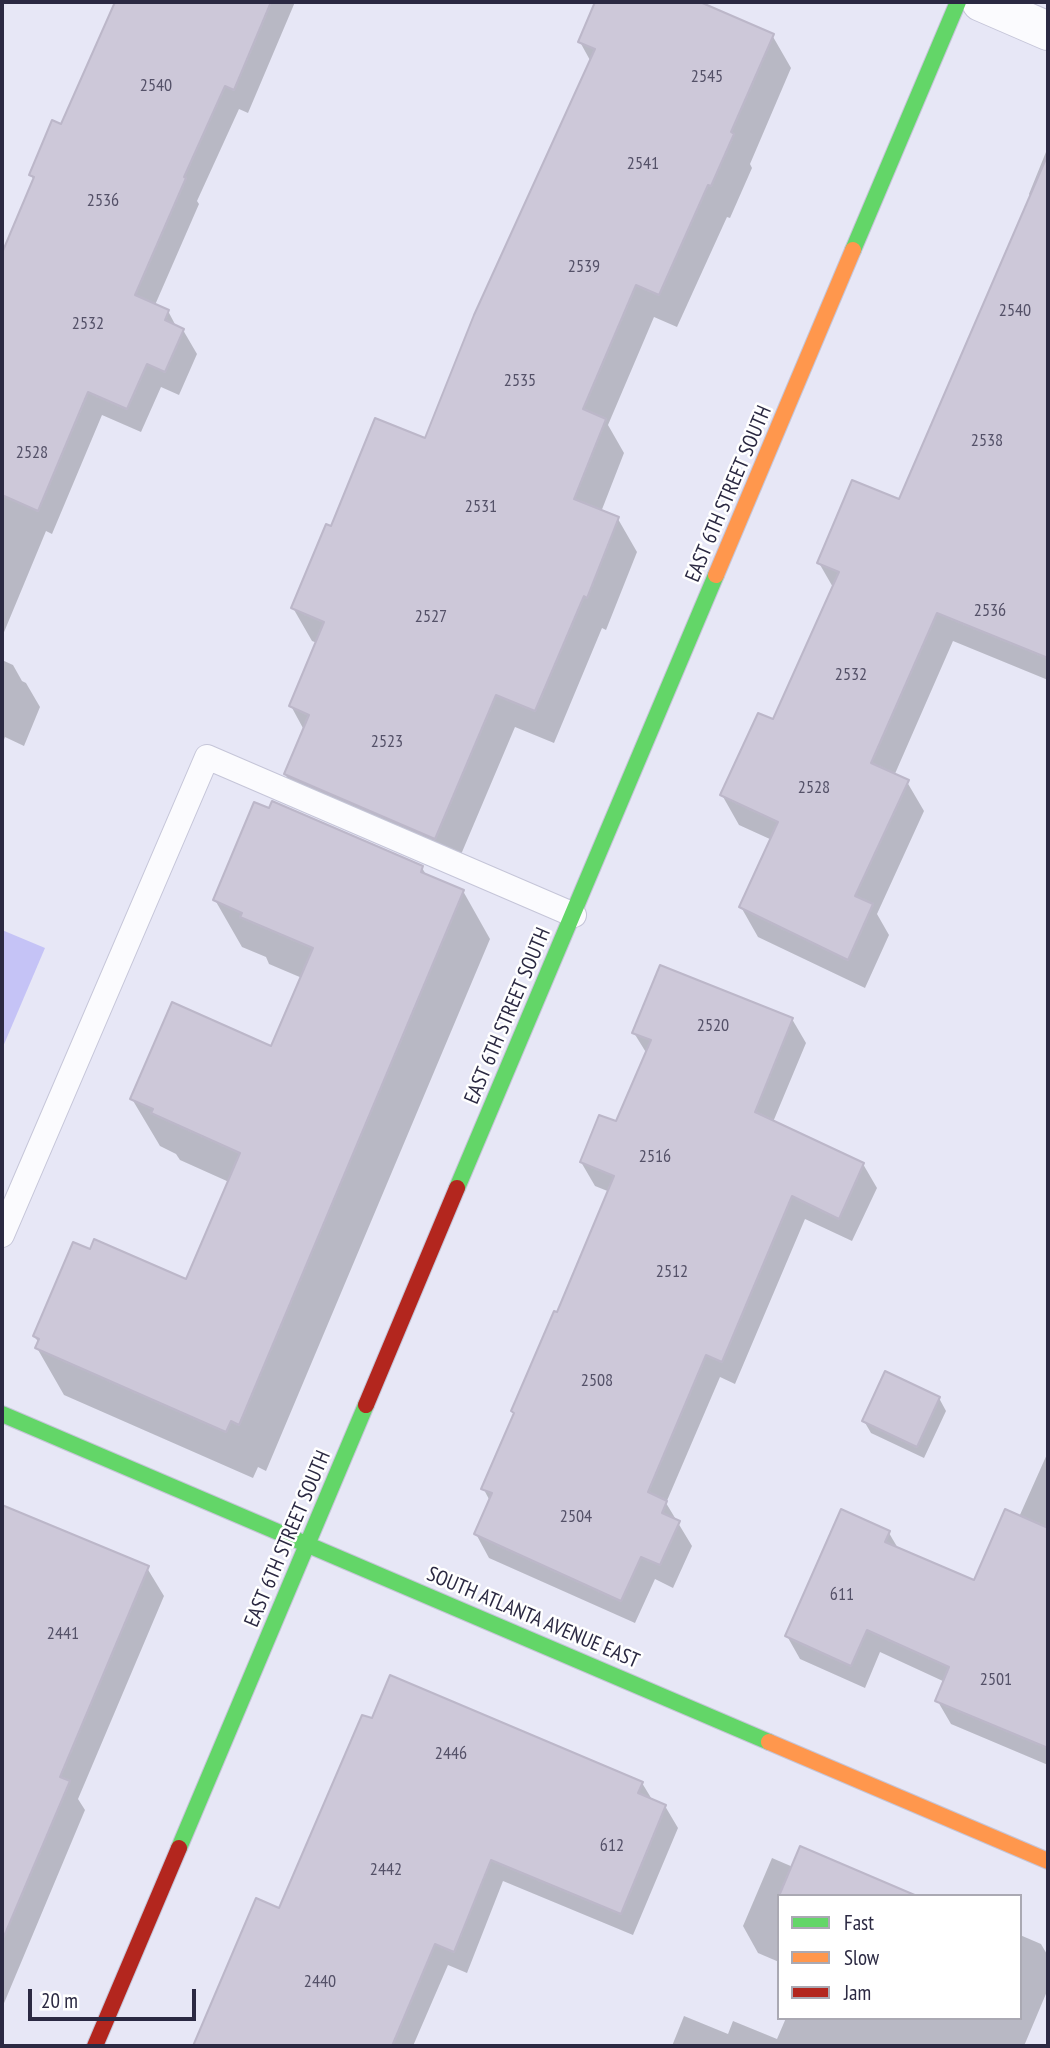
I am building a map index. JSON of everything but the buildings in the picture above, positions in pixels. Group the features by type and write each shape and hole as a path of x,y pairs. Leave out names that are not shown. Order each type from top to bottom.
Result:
{"street":[{"name":"EAST 6TH STREET SOUTH","path":"96,2046 958,2"},
{"path":"981,2 1048,31"},
{"name":"SOUTH ATLANTA AVENUE EAST","path":"2,1414 1048,1861"}],"lane":[{"path":"2,1236 207,758 574,915"}],"shaded area":[{"path":"2,930 45,948 2,1049"}],"traffic: fast":[{"path":"853,250 958,2"},
{"path":"457,1188 716,575"},
{"path":"179,1848 366,1405"},
{"path":"2,1414 769,1742"}],"traffic: slow":[{"path":"716,575 853,250"},
{"path":"769,1742 1048,1861"}],"traffic: jam":[{"path":"366,1405 457,1188"},
{"path":"95,2046 179,1848"}]}
